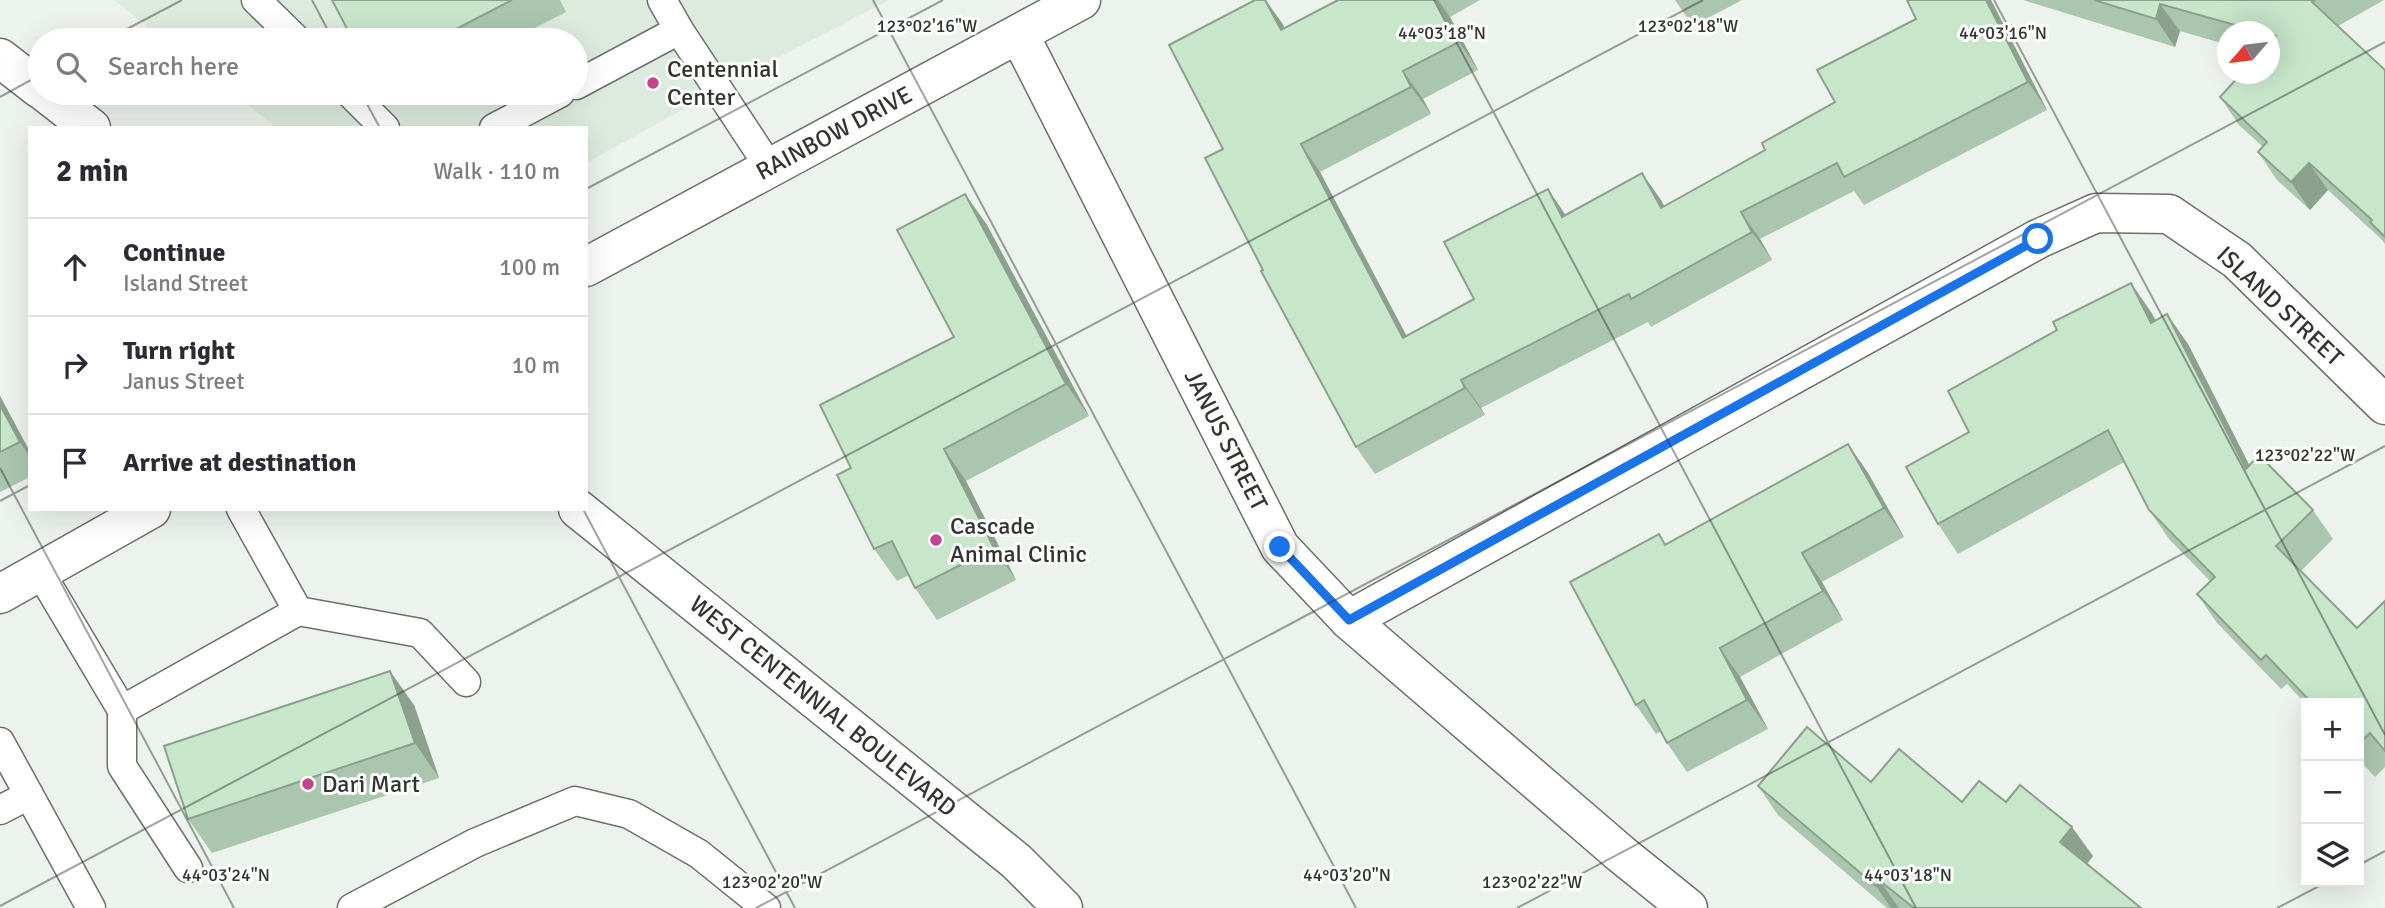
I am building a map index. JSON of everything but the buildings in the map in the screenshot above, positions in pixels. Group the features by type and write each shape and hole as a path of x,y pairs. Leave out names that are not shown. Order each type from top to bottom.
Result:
{"street":[{"name":"RAINBOW DRIVE","path":"588,266 1081,0"},
{"name":"JANUS STREET","path":"1019,34 1280,547 1349,620 1601,837 1688,908"},
{"path":"0,58 28,80"},
{"path":"61,105 88,126"},
{"name":"ISLAND STREET","path":"1349,620 2038,239 2096,213 2169,214 2237,260 2385,405"},
{"path":"0,594 147,511"},
{"name":"WEST CENTENNIAL BOULEVARD","path":"580,511 1016,861 1063,908"}],"lane":[{"path":"256,0 285,28"},
{"path":"662,0 770,168"},
{"path":"588,79 679,30"},
{"path":"362,105 383,126"},
{"path":"498,126 537,105"},
{"path":"242,511 298,611"},
{"path":"40,572 122,710 122,766 188,869"},
{"path":"122,710 298,611 420,633 466,682"},
{"path":"0,742 90,908"},
{"path":"0,810 29,794"},
{"path":"352,908 475,843 575,802 629,814 699,854 766,908"}],"shaded area":[{"name":"Centennial Center","path":"114,0 889,0 588,162 588,126 274,126 247,105 588,105 588,28 150,28"}],"place":[{"name":"Centennial Center","path":"653,83"},
{"name":"Cascade Animal Clinic","path":"936,540"},
{"name":"Dari Mart","path":"308,784"}],"route":[{"path":"1280,547 1349,620 2038,239"}]}
